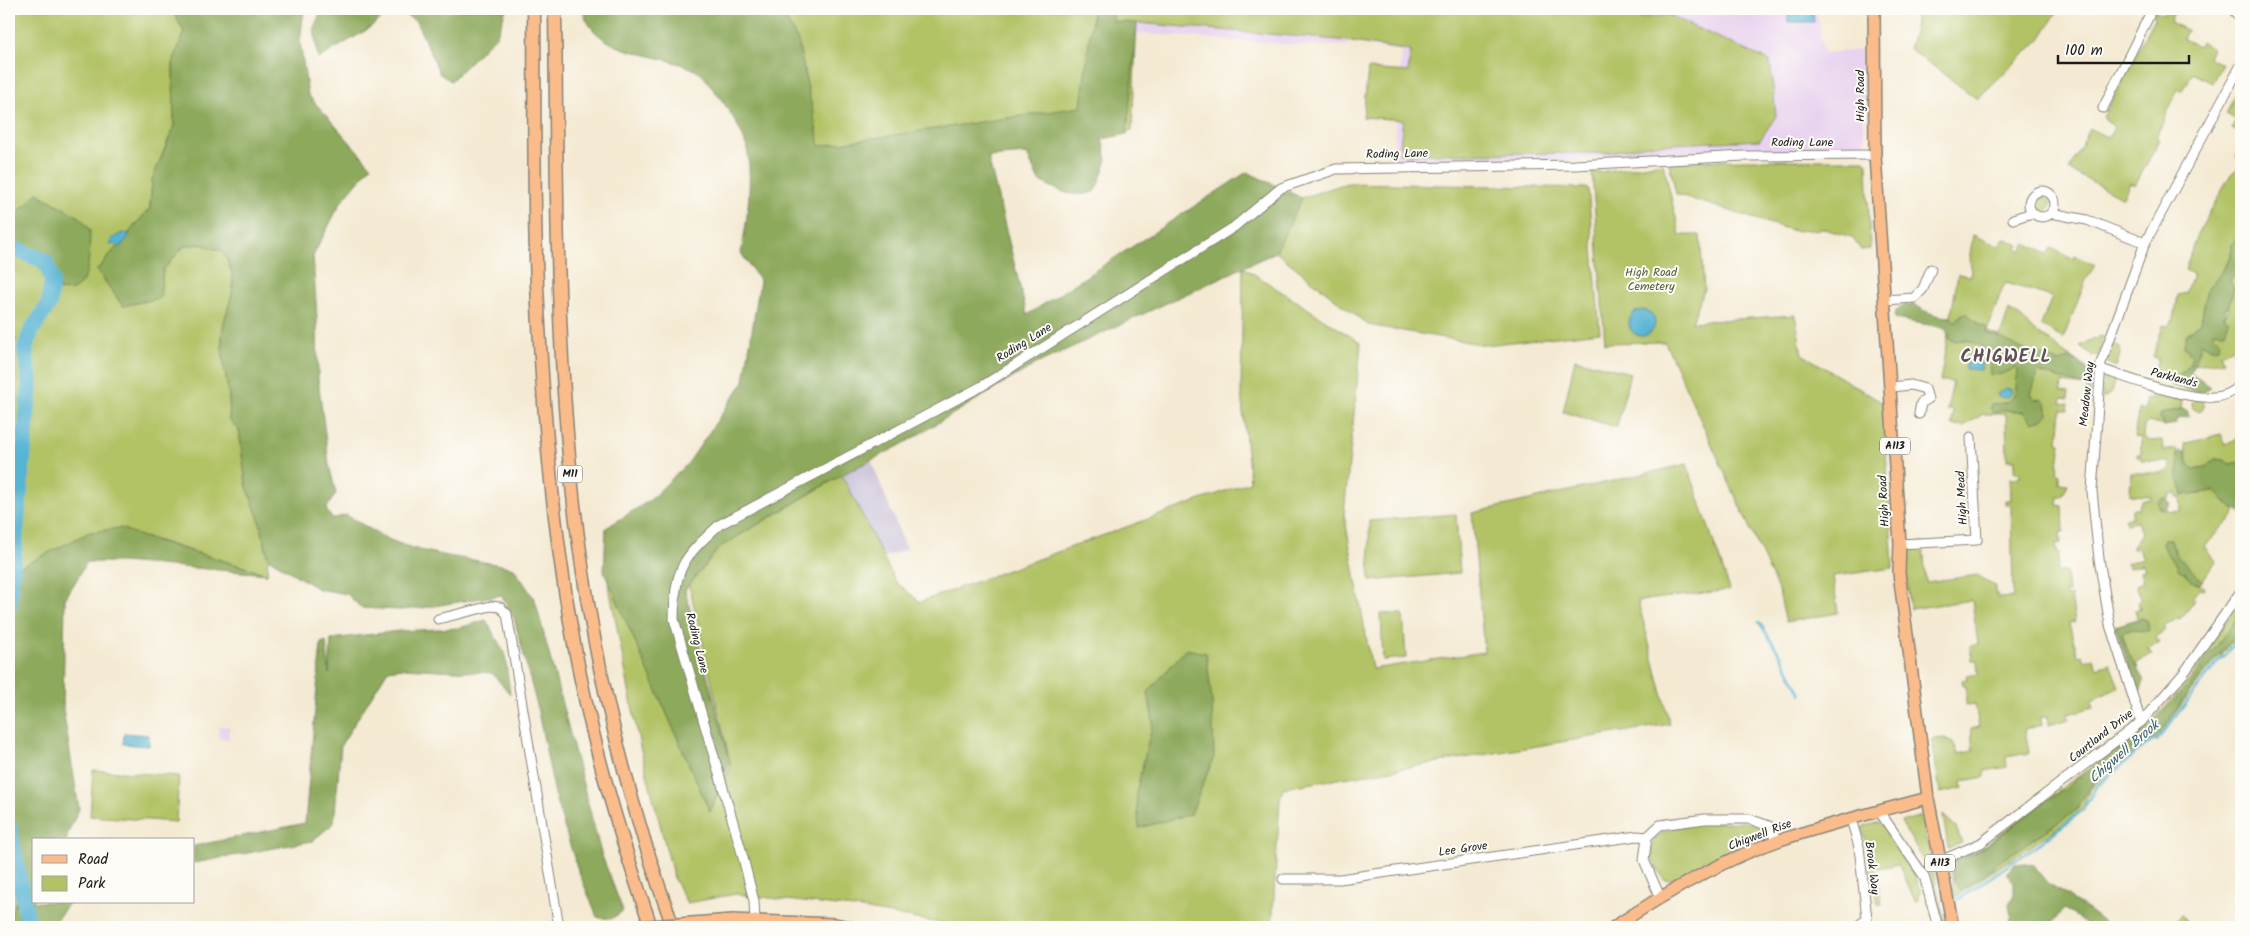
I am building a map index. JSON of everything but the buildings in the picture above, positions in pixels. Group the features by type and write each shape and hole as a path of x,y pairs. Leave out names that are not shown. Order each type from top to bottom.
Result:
{"highway":[{"name":"M11","path":"534,9 537,284 551,477 561,558 580,670 599,756 632,873 651,927"},
{"name":"M11","path":"555,9 559,283 571,476 584,581 598,660 625,776 652,868 673,927"}],"main road":[{"name":"High Road","path":"1874,9 1875,155 1900,544 1899,573 1928,798 1953,927"},
{"name":"Chigwell Rise","path":"1614,927 1660,897 1740,856 1779,840 1928,798"},
{"path":"636,927 733,920 835,924 850,927"}],"street":[{"path":"2103,108 2149,16 2148,9"},
{"path":"2232,9 2241,18"},
{"name":"Meadow Way","path":"2141,722 2110,625 2098,559 2092,491 2101,369 2119,310 2145,243 2241,65"},
{"name":"Roding Lane","path":"755,920 754,901 735,827 674,619 675,592 680,568 696,546 719,525 905,429 982,386 1234,227 1281,188 1336,169 1575,165 1744,156 1875,155"},
{"path":"2051,213 2055,206 2054,198 2044,191 2032,196 2029,205 2032,213 2040,217 2051,213 2087,220 2145,243"},
{"path":"2013,219 2032,213"},
{"path":"1884,300 1914,298 1923,288 1931,269"},
{"name":"Parklands","path":"2101,369 2146,384 2199,397 2214,398 2241,385"},
{"path":"1891,388 1911,385 1925,389 1928,399 1921,402 1919,414"},
{"name":"High Mead","path":"1900,544 1977,540 1971,437"},
{"name":"Courtland Drive","path":"1940,861 1981,843 2141,722 2184,673 2241,591"},
{"path":"438,619 491,606 500,607 507,614 559,927"},
{"path":"1879,811 1924,876 1938,927"},
{"name":"Lee Grove","path":"1283,879 1340,879 1637,836 1647,837 1660,825 1705,820 1749,819 1769,826 1779,840"},
{"name":"Brook Way","path":"1851,819 1859,847 1867,924 1856,927"},
{"path":"1647,837 1644,860 1660,897"}],"shaded area":[{"path":"1103,9 1817,9 1823,53 1862,50 1865,148 1861,151 1637,156 1637,153 1566,161 1392,164 1402,51 1368,46 1368,44 1351,43 1344,46 1296,45 1119,32"},
{"path":"871,460 906,549 874,561 842,475"},
{"path":"219,726 230,727 229,739 218,738"}],"green space":[{"path":"9,9 172,9 184,32 173,63 174,126 152,180 150,208 97,270 123,306 160,298 163,270 184,246 200,244 222,251 229,265 233,288 225,318 222,343 230,410 229,420 239,430 246,484 260,522 268,558 267,574 146,537 9,569 9,343 16,341 16,338 9,341 9,239 47,258 81,218 37,193 9,221"},
{"path":"172,9 304,9 300,42 308,95 371,166 341,202 313,256 318,379 329,465 336,493 326,509 332,519 346,515 384,537 405,546 436,554 514,568 535,600 601,853 623,911 611,919 597,917 577,867 557,804 536,702 514,618 501,595 422,608 400,610 361,608 347,594 318,589 268,558 260,522 246,484 239,430 229,420 230,410 222,343 225,318 233,288 229,265 222,251 200,244 184,246 163,270 160,298 123,306 97,270 150,208 152,180 174,126 173,63 184,32"},
{"path":"322,9 394,9 365,31 318,59 314,27"},
{"path":"394,9 506,9 497,35 451,81 440,74 416,21"},
{"path":"582,9 780,9 798,41 820,146 1081,107 1093,9 1113,9 1113,21 1137,23 1127,134 1102,139 1107,160 1096,191 1088,194 1067,193 1039,181 1027,154 988,157 1027,315 1247,172 1302,198 1276,252 1036,364 901,445 834,479 720,547 685,590 730,762 710,812 604,571 606,528 650,500 689,462 744,381 760,281 741,253 748,204 748,154 744,138 731,114 700,73 685,65 616,46 602,38 590,26"},
{"path":"780,9 1640,9 1640,18 1668,15 1770,61 1776,116 1760,140 1648,145 1606,153 1399,154 1403,120 1363,117 1368,69 1408,72 1411,51 1339,40 1137,23 1132,130 1102,139 816,151"},
{"path":"1914,9 2059,9 2040,39 1977,99 1909,48 1916,25"},
{"path":"2152,9 2163,14 2166,9 2174,12 2170,22 2187,30 2183,39 2199,46 2201,42 2212,48 2208,57 2222,64 2212,83 2193,73 2182,90 2178,89 2156,137 2160,140 2135,185 2130,183 2123,198 2069,170 2090,129 2109,138 2114,127 2103,117 2154,20"},
{"path":"2238,88 2241,90 2241,134 2232,129 2237,120 2226,114"},
{"path":"2241,147 2241,162 2236,156"},
{"path":"1865,160 1867,163 1870,249 1861,250 1852,237 1824,229 1794,231 1676,194 1669,162"},
{"path":"2241,162 2241,232 2232,244 2231,256 2223,270 2207,290 2201,322 2186,335 2184,346 2192,356 2190,363 2182,372 2172,377 2153,375 2158,359 2153,357 2163,325 2168,326 2174,319 2178,295 2186,293 2193,274 2185,270 2196,237 2231,174 2238,168"},
{"name":"High Road Cemetery","path":"1663,163 1680,235 1700,235 1704,289 1692,322 1795,315 1802,354 1883,403 1893,568 1833,576 1838,613 1786,622 1779,592 1665,342 1605,343 1592,173"},
{"path":"1347,183 1588,188 1600,332 1486,345 1368,325 1276,252 1298,199"},
{"path":"37,193 81,218 90,230 86,272 83,280 72,290 60,291 56,274 47,258 9,239 9,221"},
{"path":"2042,195 2048,198 2051,204 2048,210 2042,213 2036,210 2033,204 2036,198"},
{"path":"2241,232 2241,259 2239,262 2241,275 2234,276 2230,280 2234,290 2224,317 2229,321 2225,332 2213,331 2214,336 2220,341 2218,347 2212,348 2200,343 2200,349 2190,373 2211,387 2201,393 2173,386 2163,379 2182,373 2188,367 2192,356 2184,346 2186,335 2201,322 2207,290 2223,270 2231,256 2232,244"},
{"path":"1973,235 1999,246 2004,238 2019,245 2017,249 2021,251 2026,243 2047,254 2051,248 2073,259 2075,256 2095,265 2086,280 2063,339 2041,325 2052,297 2006,283 2002,289 1987,332 2000,336 2009,310 2022,318 2035,332 2051,341 2060,350 2091,371 2090,394 2085,386 2062,383 2061,392 2069,393 2068,399 2062,398 2061,403 2069,404 2068,410 2061,410 2058,442 2061,443 2057,473 2060,474 2060,483 2068,484 2062,497 2058,497 2057,505 2063,506 2064,532 2060,533 2061,543 2056,544 2057,552 2059,552 2057,572 2066,572 2068,593 2065,593 2066,597 2071,596 2075,622 2069,624 2078,656 2082,655 2084,661 2093,658 2097,668 2110,664 2119,687 2091,701 2093,707 2068,714 2069,719 2049,725 2048,716 2041,717 2042,725 2025,729 2029,753 2006,757 2007,767 1985,771 1985,777 1962,781 1963,788 1940,793 1932,739 1944,738 1953,742 1958,754 1973,751 1971,729 1979,727 1975,704 1966,705 1966,686 1963,686 1962,680 1968,680 1967,676 1978,674 1977,660 1972,660 1970,646 1978,644 1972,600 1910,609 1903,544 1923,543 1926,582 1978,575 1995,586 1995,594 1998,594 1998,598 2013,597 2011,505 2005,504 2005,500 2011,500 2010,478 2014,479 2020,476 2020,472 2015,472 2015,460 2007,460 2006,414 1983,414 1964,426 1952,425 1953,410 1947,410 1953,382 1940,381 1958,274 1971,276 1970,254"},
{"path":"1243,267 1361,343 1344,514 1372,669 1484,652 1472,513 1687,464 1730,590 1638,601 1670,724 1283,788 1280,799 1272,927 948,927 940,923 862,909 736,894 687,903 674,879 640,747 607,576 710,812 731,766 689,585 720,547 842,475 895,581 920,602 1250,482 1241,391"},
{"path":"2241,275 2241,344 2220,354 2224,361 2192,365 2200,349 2200,343 2212,348 2213,331 2216,330 2229,310 2229,298 2234,290 2229,280 2234,276"},
{"path":"1912,303 1935,315 1951,317 1955,322 1961,315 1967,314 1980,325 1986,327 1987,334 2001,338 2032,354 2042,355 2060,363 2069,357 2088,371 2089,382 2085,386 2038,372 2031,395 2034,399 2042,400 2046,403 2048,414 2043,419 2033,422 2024,412 2004,410 1994,414 1990,408 1991,404 2008,401 2014,395 2018,371 2016,367 2002,374 1990,375 1989,360 1980,345 1967,340 1953,341 1949,338 1946,329 1940,327 1896,319 1894,314 1902,305 1911,306"},
{"path":"2101,336 2103,337 2098,356 2093,356 2080,346"},
{"path":"2111,344 2119,346 2121,351 2116,367 2105,361"},
{"path":"1575,359 1630,373 1617,427 1563,412"},
{"path":"2109,378 2115,379 2111,393 2102,399 2103,381"},
{"path":"2158,394 2182,399 2181,409 2166,412 2159,418 2164,426 2148,422 2144,426 2143,437 2149,441 2162,440 2163,451 2177,449 2183,495 2214,491 2236,511 2229,522 2219,530 2205,547 2216,561 2202,581 2175,553 2175,548 2168,555 2176,563 2179,570 2186,573 2193,582 2205,587 2202,590 2199,589 2192,598 2195,600 2181,619 2178,618 2164,627 2166,630 2156,637 2159,643 2148,649 2152,654 2136,663 2138,668 2132,664 2122,633 2130,630 2138,620 2135,610 2140,609 2138,601 2142,600 2136,585 2143,582 2140,571 2145,570 2143,564 2129,568 2127,563 2143,558 2138,548 2132,549 2141,533 2137,522 2126,524 2125,518 2132,518 2132,509 2138,509 2141,501 2151,499 2150,496 2130,495 2131,473 2165,473 2170,469 2169,462 2141,461 2141,457 2137,457 2137,454 2141,454 2141,438 2134,437 2139,409 2145,411 2146,398 2150,399 2151,396 2158,397","holes":["2177,493 2177,497 2180,496 2181,511 2171,512 2160,508 2164,498 2170,498 2169,494"]},
{"path":"2200,399 2203,400 2203,410 2196,411 2193,410 2192,403 2193,400"},
{"path":"2181,409 2187,410 2189,416 2178,419 2176,424 2164,426 2159,418 2160,414"},
{"path":"2221,434 2225,444 2241,437 2241,462 2230,464 2224,460 2215,459 2205,468 2195,470 2189,465 2184,443"},
{"path":"2180,451 2185,452 2189,465 2195,470 2205,468 2215,459 2224,460 2231,464 2241,462 2241,513 2232,508 2214,491 2183,495 2178,478 2178,453"},
{"path":"2164,498 2170,504 2164,510 2158,504"},
{"path":"1456,514 1460,573 1370,581 1369,521"},
{"path":"121,528 143,537 267,574 122,562 87,562 65,599 63,709 79,809 67,838 32,838 32,904 68,904 56,920 58,927 9,927 9,919 17,899 9,864 9,569 16,569 90,532"},
{"path":"2164,539 2171,539 2175,553 2199,577 2202,581 2200,584 2193,582 2186,573 2179,570 2163,547"},
{"path":"2241,598 2241,633 2196,684 2158,741 2143,744 2093,786 2086,798 2084,810 1955,897 1949,860 1975,852 2150,723 2187,683"},
{"path":"2241,602 2241,630 2196,682 2157,738 2133,749 2110,766 2090,787 2077,810 2003,859 1961,891 1954,880 1952,861 1976,853 2052,797 2065,790 2151,725 2187,687 2238,616 2238,605"},
{"path":"1381,614 1403,614 1406,658 1383,660"},
{"path":"2141,618 2147,620 2149,630 2130,630 2122,633 2128,653 2144,682 2140,691 2133,680 2115,626"},
{"path":"486,620 505,654 510,694 492,673 404,668 388,670 341,745 334,823 312,841 195,863 195,846 305,823 321,643 326,641 329,674 331,639 399,631 459,628"},
{"path":"1186,649 1206,653 1212,701 1214,757 1191,814 1139,828 1136,793 1153,722 1148,692"},
{"path":"93,770 179,776 176,822 90,816"},
{"path":"1943,815 1956,827 1962,843 1948,848"},
{"path":"1921,816 1946,927 1944,927 1933,880 1901,822"},
{"path":"1748,822 1765,828 1766,835 1670,880 1664,879 1653,859 1653,844 1661,834 1675,828 1693,824"},
{"path":"1880,822 1912,869 1921,893 1918,894 1919,900 1916,903 1898,864 1875,869 1882,904 1878,904 1862,827"},
{"path":"9,864 17,899 9,919"},
{"path":"2015,864 2033,864 2049,884 2068,895 2072,901 2083,906 2110,927 2092,927 2064,909 2048,927 2010,927 2009,905 2014,895 2014,882 2006,873"},
{"path":"2181,914 2190,927 2171,927"}],"water":[{"path":"1788,9 1813,9 1814,22 1788,22"},
{"path":"122,233 130,234 120,248 115,244 110,245 111,239"},
{"path":"1642,310 1651,314 1655,323 1651,332 1642,336 1633,332 1629,323 1633,314"},
{"path":"1974,359 1976,362 1982,362 1981,370 1965,369 1966,362 1972,363"},
{"path":"2005,388 2011,389 2012,393 2006,398 1998,397 1997,394"},
{"path":"124,733 149,735 149,746 123,744"}],"waterway":[{"path":"9,247 45,261 52,279 49,304 31,331 25,348 30,384 9,606"},
{"path":"1759,622 1783,659 1801,694"},
{"name":"Chigwell Brook","path":"1957,900 2038,845 2083,810 2096,787 2143,747 2159,738 2217,663 2241,637"},
{"path":"9,826 29,927"}],"district":[{"name":"CHIGWELL","path":"2006,357"}]}
